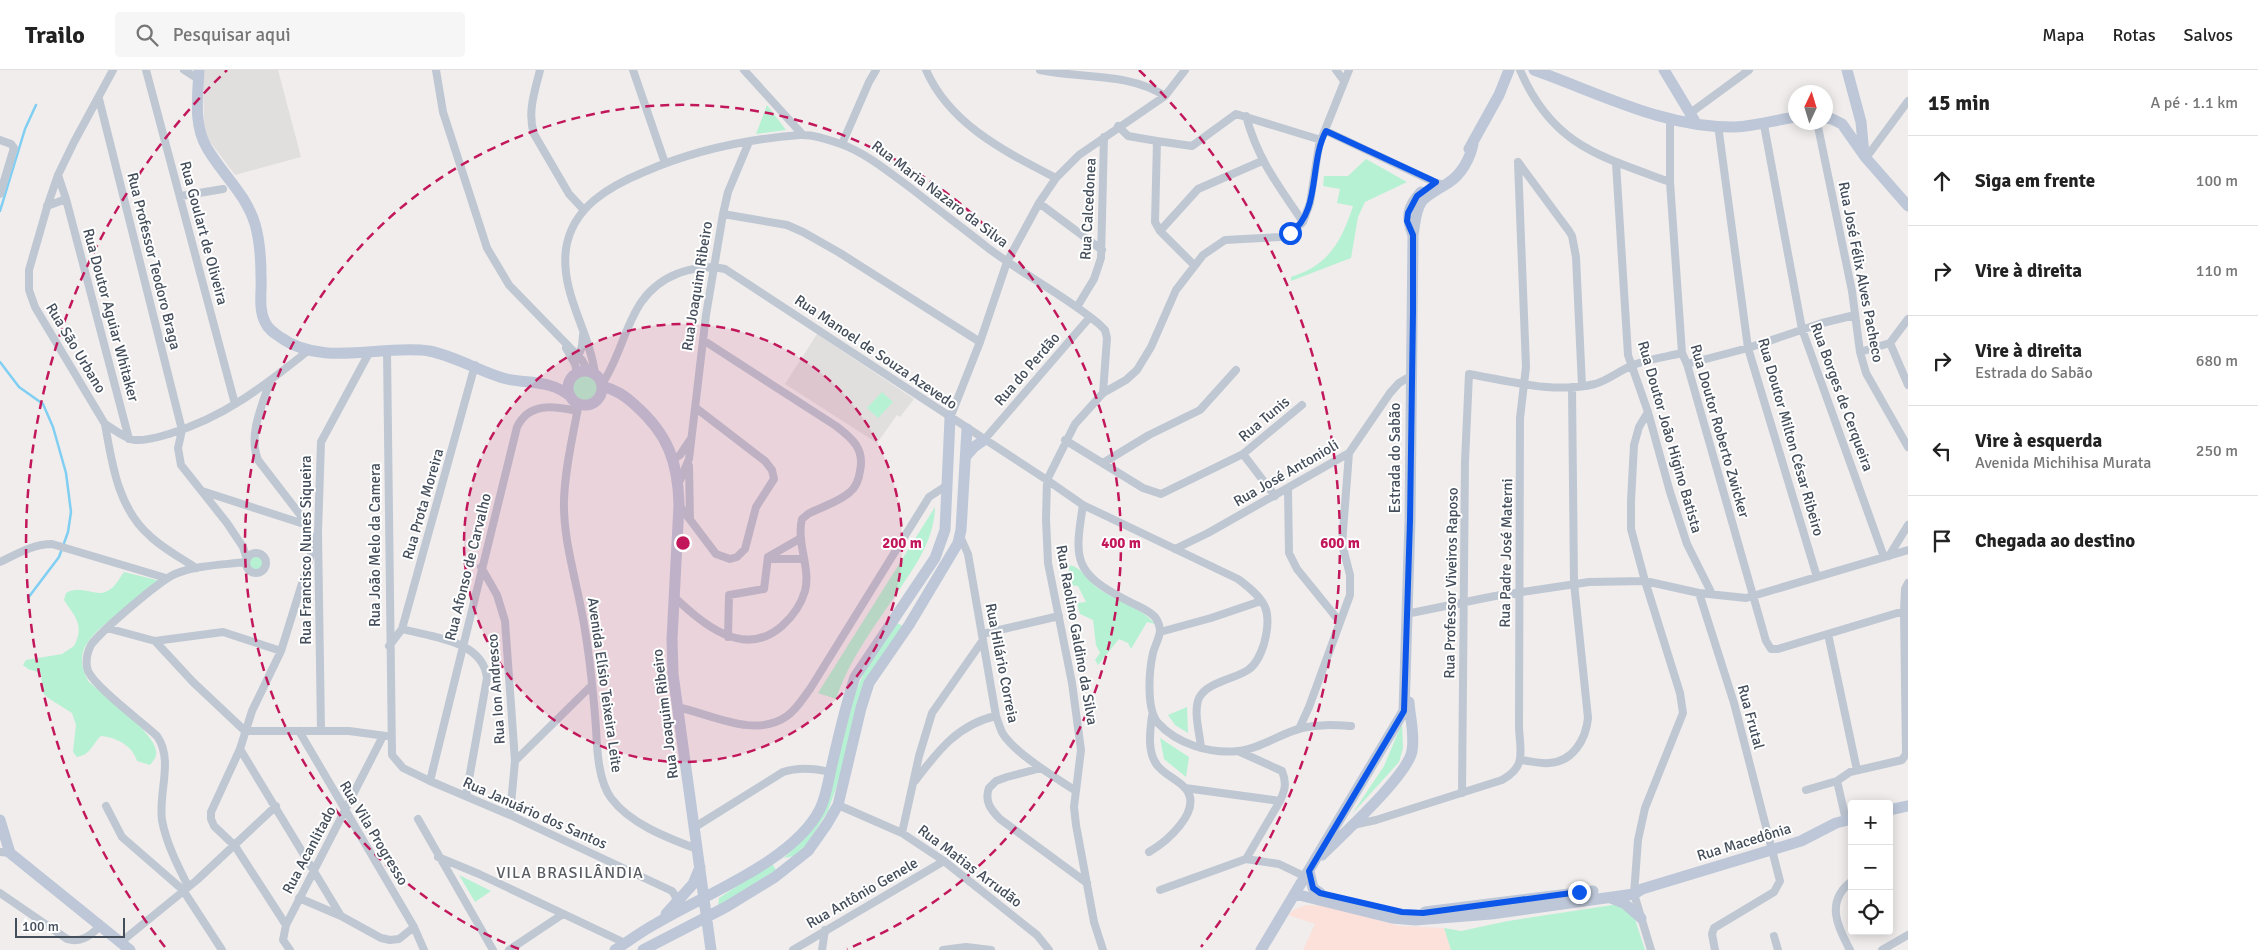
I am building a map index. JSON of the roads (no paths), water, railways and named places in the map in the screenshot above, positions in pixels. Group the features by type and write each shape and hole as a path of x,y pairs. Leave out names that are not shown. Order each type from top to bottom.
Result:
{"street":[{"name":"Rua São Urbano","path":"113,70 58,175 29,270 29,290 35,307 47,330 105,424 130,438"},
{"name":"Rua Goulart de Oliveira","path":"146,70 235,404"},
{"path":"184,70 199,74 198,116 200,131 206,147 236,185 255,224 259,244 261,309 265,322 271,330 284,340 308,350 369,353 430,352 475,365 507,379 533,381 556,386 576,404 589,404 598,399 616,398 634,404"},
{"path":"436,70 445,120 487,248 509,285 563,342 578,355 598,399"},
{"path":"540,70 531,110 531,124 534,134 569,194 584,210"},
{"path":"633,70 665,163"},
{"path":"744,70 802,134"},
{"path":"842,144 876,70"},
{"path":"926,70 939,94 972,127 1015,157 1056,178"},
{"path":"1040,70 1126,80 1152,88 1165,96"},
{"path":"438,857 479,874 563,914 620,947 656,923 775,856 798,838 813,821 820,808 848,696 855,677 934,558 945,530 950,418 980,342 1007,262 1056,178 1079,155 1118,126 1165,96 1185,70"},
{"path":"1336,70 1344,81"},
{"path":"1246,116 1252,139 1262,162 1303,222 1308,212 1321,140 1349,70"},
{"name":"Estrada do Sabão","path":"1261,950 1404,711 1410,520 1413,235 1407,221 1410,206 1421,191 1441,184 1473,144 1499,95 1509,70"},
{"name":"Estrada do Sabão","path":"1499,95 1507,86 1514,70"},
{"path":"1520,70 1550,121 1578,145 1616,162 1670,182"},
{"path":"1534,70 1667,119 1692,118 1718,125 1764,125 1788,119"},
{"path":"1664,70 1692,118"},
{"path":"1692,118 1749,70"},
{"path":"1846,70 1859,112 1865,156"},
{"name":"Rua Professor Teodoro Braga","path":"99,99 182,430"},
{"path":"1865,156 1908,101"},
{"path":"1842,124 1859,112"},
{"path":"1118,126 1128,136 1192,146 1232,115 1246,116 1321,140"},
{"name":"Rua Doutor Roberto Zwicker","path":"1667,119 1679,336 1682,353 1687,364 1766,640 1771,649 1828,634"},
{"path":"1833,121 1842,124 1865,156 1908,206"},
{"name":"Rua Doutor Milton César Ribeiro","path":"1718,125 1748,348 1817,577"},
{"name":"Rua Borges de Cerqueira","path":"1764,125 1802,329 1886,556"},
{"name":"Rua José Félix Alves Pacheco","path":"1819,130 1852,291 1860,352 1866,373 1908,447"},
{"path":"1326,131 1441,184"},
{"name":"Rua Maria Nazaro da Silva","path":"587,376 591,351 583,335 570,293 565,260 571,232 584,210 606,190 665,163 749,142 802,134 842,144 878,163 1007,262 1077,307 1103,328 1107,338 1103,393"},
{"name":"Rua Calcedonea","path":"1077,307 1099,268 1102,250 1104,137"},
{"path":"0,140 11,144 14,148 0,194"},
{"path":"1157,141 1154,219 1160,231 1194,265"},
{"name":"Rua Joaquim Ribeiro","path":"678,485 689,459 703,340 723,214 728,192 749,142"},
{"path":"1160,231 1198,189 1262,162"},
{"name":"Rua Padre José Materni","path":"1521,760 1519,727 1520,418 1526,367 1518,162 1572,236 1576,257 1582,386"},
{"name":"Rua Doutor João Higino Batista","path":"1616,162 1627,345 1631,366 1648,412 1670,492 1687,544 1712,594"},
{"name":"Rua Doutor Aguiar Whitaker","path":"58,175 130,438"},
{"path":"181,196 223,189"},
{"path":"47,206 66,199"},
{"path":"1040,203 1102,250"},
{"path":"723,214 787,225 803,232 840,253 980,342"},
{"name":"Rua Raolino Galdino da Silva","path":"1103,950 1094,922 1076,825 1074,807 1081,750 1079,726 1048,562 1047,480 1065,440 1075,424 1103,393 1126,380 1137,370 1151,348 1176,290 1203,255 1225,240 1281,237 1290,233 1303,222"},
{"path":"576,404 568,389 587,376 612,366 635,310 644,296 670,276 688,270 714,266"},
{"name":"Rua Manoel de Souza Azevedo","path":"714,266 732,273 1047,480 1083,506 1238,579 1261,601"},
{"path":"1687,364 1748,348 1802,329 1855,316"},
{"name":"Rua do Perdão","path":"984,440 1090,317"},
{"path":"1860,352 1890,343 1908,319"},
{"path":"583,335 582,346 578,355 587,376"},
{"path":"673,596 708,626 728,636 737,639 758,638 776,631 788,621 805,591 800,526 804,516 851,492 859,479 862,465 859,450 851,438 836,426 703,340"},
{"path":"563,342 587,376 618,392 634,404 657,427 674,459 680,455 691,439"},
{"path":"1890,343 1908,385"},
{"path":"130,438 146,440 182,430 218,416 270,381 308,350"},
{"name":"Rua João Melo da Camera","path":"387,352 390,646 387,737"},
{"name":"Rua Francisco Nunes Siqueira","path":"321,730 318,530 321,442 369,353"},
{"path":"1524,385 1582,386 1606,380 1631,366 1682,353"},
{"name":"Rua Prota Moreira","path":"390,646 402,629 475,365"},
{"path":"1065,440 1103,463 1149,436 1200,410 1236,370"},
{"name":"Rua Professor Viveiros Raposo","path":"1462,793 1466,461 1469,374 1524,385"},
{"path":"533,381 587,376"},
{"name":"Rua José Antonioli","path":"1175,549 1288,489 1349,453 1390,393 1411,376"},
{"path":"270,381 254,440 254,451 258,460 308,525"},
{"path":"1342,813 1341,823 1346,827 1352,826 1462,793 1502,780 1516,768 1521,760 1546,763 1559,761 1573,752 1586,734 1588,718 1574,583 1572,386"},
{"name":"Rua Afonso de Carvalho","path":"430,781 481,567 517,427 521,417 529,411 576,404"},
{"name":"Avenida Elísio Teixeira Leite","path":"576,404 566,470 564,501 566,530 588,645 597,744 604,784 620,809 636,820 698,849"},
{"name":"Rua Tunis","path":"1103,463 1143,488 1159,494 1243,454 1302,405"},
{"path":"679,505 716,554 730,559 742,554 754,512 773,482 774,475 765,460 696,408"},
{"path":"1648,412 1639,427 1634,445 1631,529 1680,693 1683,713 1645,808 1638,840 1636,890 1641,918 1651,950"},
{"path":"105,424 116,479 123,499 133,517 150,537 196,568"},
{"path":"643,950 707,917 783,871 808,851 827,824 838,804 861,708 869,684 909,625 955,550 960,536 967,429"},
{"path":"182,430 179,457 186,473 220,513 237,537 246,561 196,568 166,578 107,628 92,644 87,653 86,660 88,671 97,683 162,742 165,759 162,820 166,835 186,888 222,950"},
{"path":"966,456 984,440"},
{"path":"1299,729 1350,595 1350,575 1342,544 1349,453"},
{"path":"1243,454 1275,496"},
{"name":"Rua Joaquim Ribeiro","path":"674,459 679,505 672,618 673,674 698,849"},
{"path":"689,459 690,518"},
{"path":"677,707 754,726 786,717 810,689 929,498 946,486"},
{"path":"1288,489 1289,553 1297,569 1340,622"},
{"path":"200,490 308,525 318,530 281,650 252,711 240,749 211,812 214,826 235,846 286,925 282,940 290,950"},
{"path":"1083,506 1078,546 1082,568 1104,588 1150,613 1157,621 1160,632 1150,666 1152,716 1150,737 1157,766 1185,788 1190,800 1188,813 1174,832 1149,852"},
{"path":"678,530 685,525 696,527"},
{"path":"1886,556 1908,525"},
{"name":"Rua Hilário Correia","path":"960,536 968,554 996,716 1003,733 1041,768 1076,791"},
{"path":"768,557 801,538"},
{"path":"0,562 30,548 52,544 166,578"},
{"path":"1406,614 1574,583 1645,581 1699,592 1746,598 1908,550"},
{"path":"768,557 772,559 804,559"},
{"path":"728,636 730,595 764,589 768,557"},
{"name":"Rua Ion Andresco","path":"481,567 503,611 515,761 510,815"},
{"path":"1806,790 1838,781 1846,774 1857,770 1902,760 1905,756 1904,596 1905,587 1908,583"},
{"name":"Rua Frutal","path":"1699,592 1734,703 1779,884 1774,892 1714,928 1712,934 1716,950"},
{"path":"1160,632 1261,601 1268,611 1269,619 1258,658 1247,671 1212,687 1199,700 1201,748"},
{"path":"672,618 689,610"},
{"path":"1857,770 1828,634 1904,611"},
{"path":"896,615 909,625"},
{"path":"902,833 921,749 932,713 982,637 1059,616"},
{"path":"107,628 155,641 223,632 281,650"},
{"path":"402,629 463,645 481,661 487,678 466,796"},
{"path":"155,641 193,682 245,731 349,731 387,737"},
{"name":"Estrada do Sabão","path":"1310,870 1395,781 1408,762 1412,752 1412,730 1405,680"},
{"path":"515,761 592,684"},
{"path":"914,782 942,747 959,731 977,721 996,716"},
{"path":"1152,716 1173,735 1201,748 1238,751 1282,771 1286,786 1280,801 1246,859"},
{"path":"1238,751 1299,729 1326,724 1351,726"},
{"name":"Rua Vila Progresso","path":"298,731 414,927 424,950"},
{"name":"Rua Januário dos Santos","path":"387,737 392,755 403,768 510,815 672,891 676,897 674,906"},
{"name":"Rua Acanlitado","path":"286,925 356,787 387,737"},
{"path":"240,749 276,806 312,872 341,916"},
{"path":"695,826 782,772 793,768 807,768 830,772"},
{"path":"1041,768 996,781 989,788 988,803 992,811 1000,819 1086,883"},
{"path":"1838,781 1848,816"},
{"path":"1185,788 1280,801"},
{"name":"Rua Matias Arrudão","path":"838,804 902,833 944,861 1037,935 1049,950"},
{"path":"106,806 122,837 186,888"},
{"path":"121,942 235,846 276,806"},
{"path":"1893,809 1908,806"},
{"path":"418,819 438,857 493,950"},
{"name":"Rua Macedônia","path":"1636,890 1801,841 1829,826 1848,819"},
{"path":"0,820 5,852 130,950"},
{"path":"698,849 711,950"},
{"path":"775,856 783,871"},
{"path":"1160,890 1246,859 1257,859 1310,870 1313,888 1320,893"},
{"name":"Rua Antônio Genele","path":"793,950 944,861"},
{"path":"656,923 674,906 692,884 701,865"},
{"path":"1848,885 1842,890 1836,907 1838,924 1850,950"},
{"path":"1297,890 1320,893 1390,910 1423,913 1579,892 1636,890"},
{"path":"1297,890 1392,918 1416,920 1490,914 1607,897 1636,890"},
{"path":"0,892 67,939 76,941 83,939 99,927"},
{"path":"1607,897 1624,903 1641,918"},
{"path":"299,898 341,916 381,938 399,939 414,927"},
{"path":"509,950 563,914"},
{"path":"822,950 825,930"},
{"path":"1882,950 1908,935"},
{"path":"1774,936 1778,950"},
{"path":"943,950 966,947 991,950"}],"waterway":[{"path":"0,211 25,129 36,105"},
{"path":"0,362 19,387 43,404 53,427 66,473 71,512 68,532 59,557 28,598"}],"district":[{"name":"VILA BRASILÂNDIA","path":"570,873"}]}
